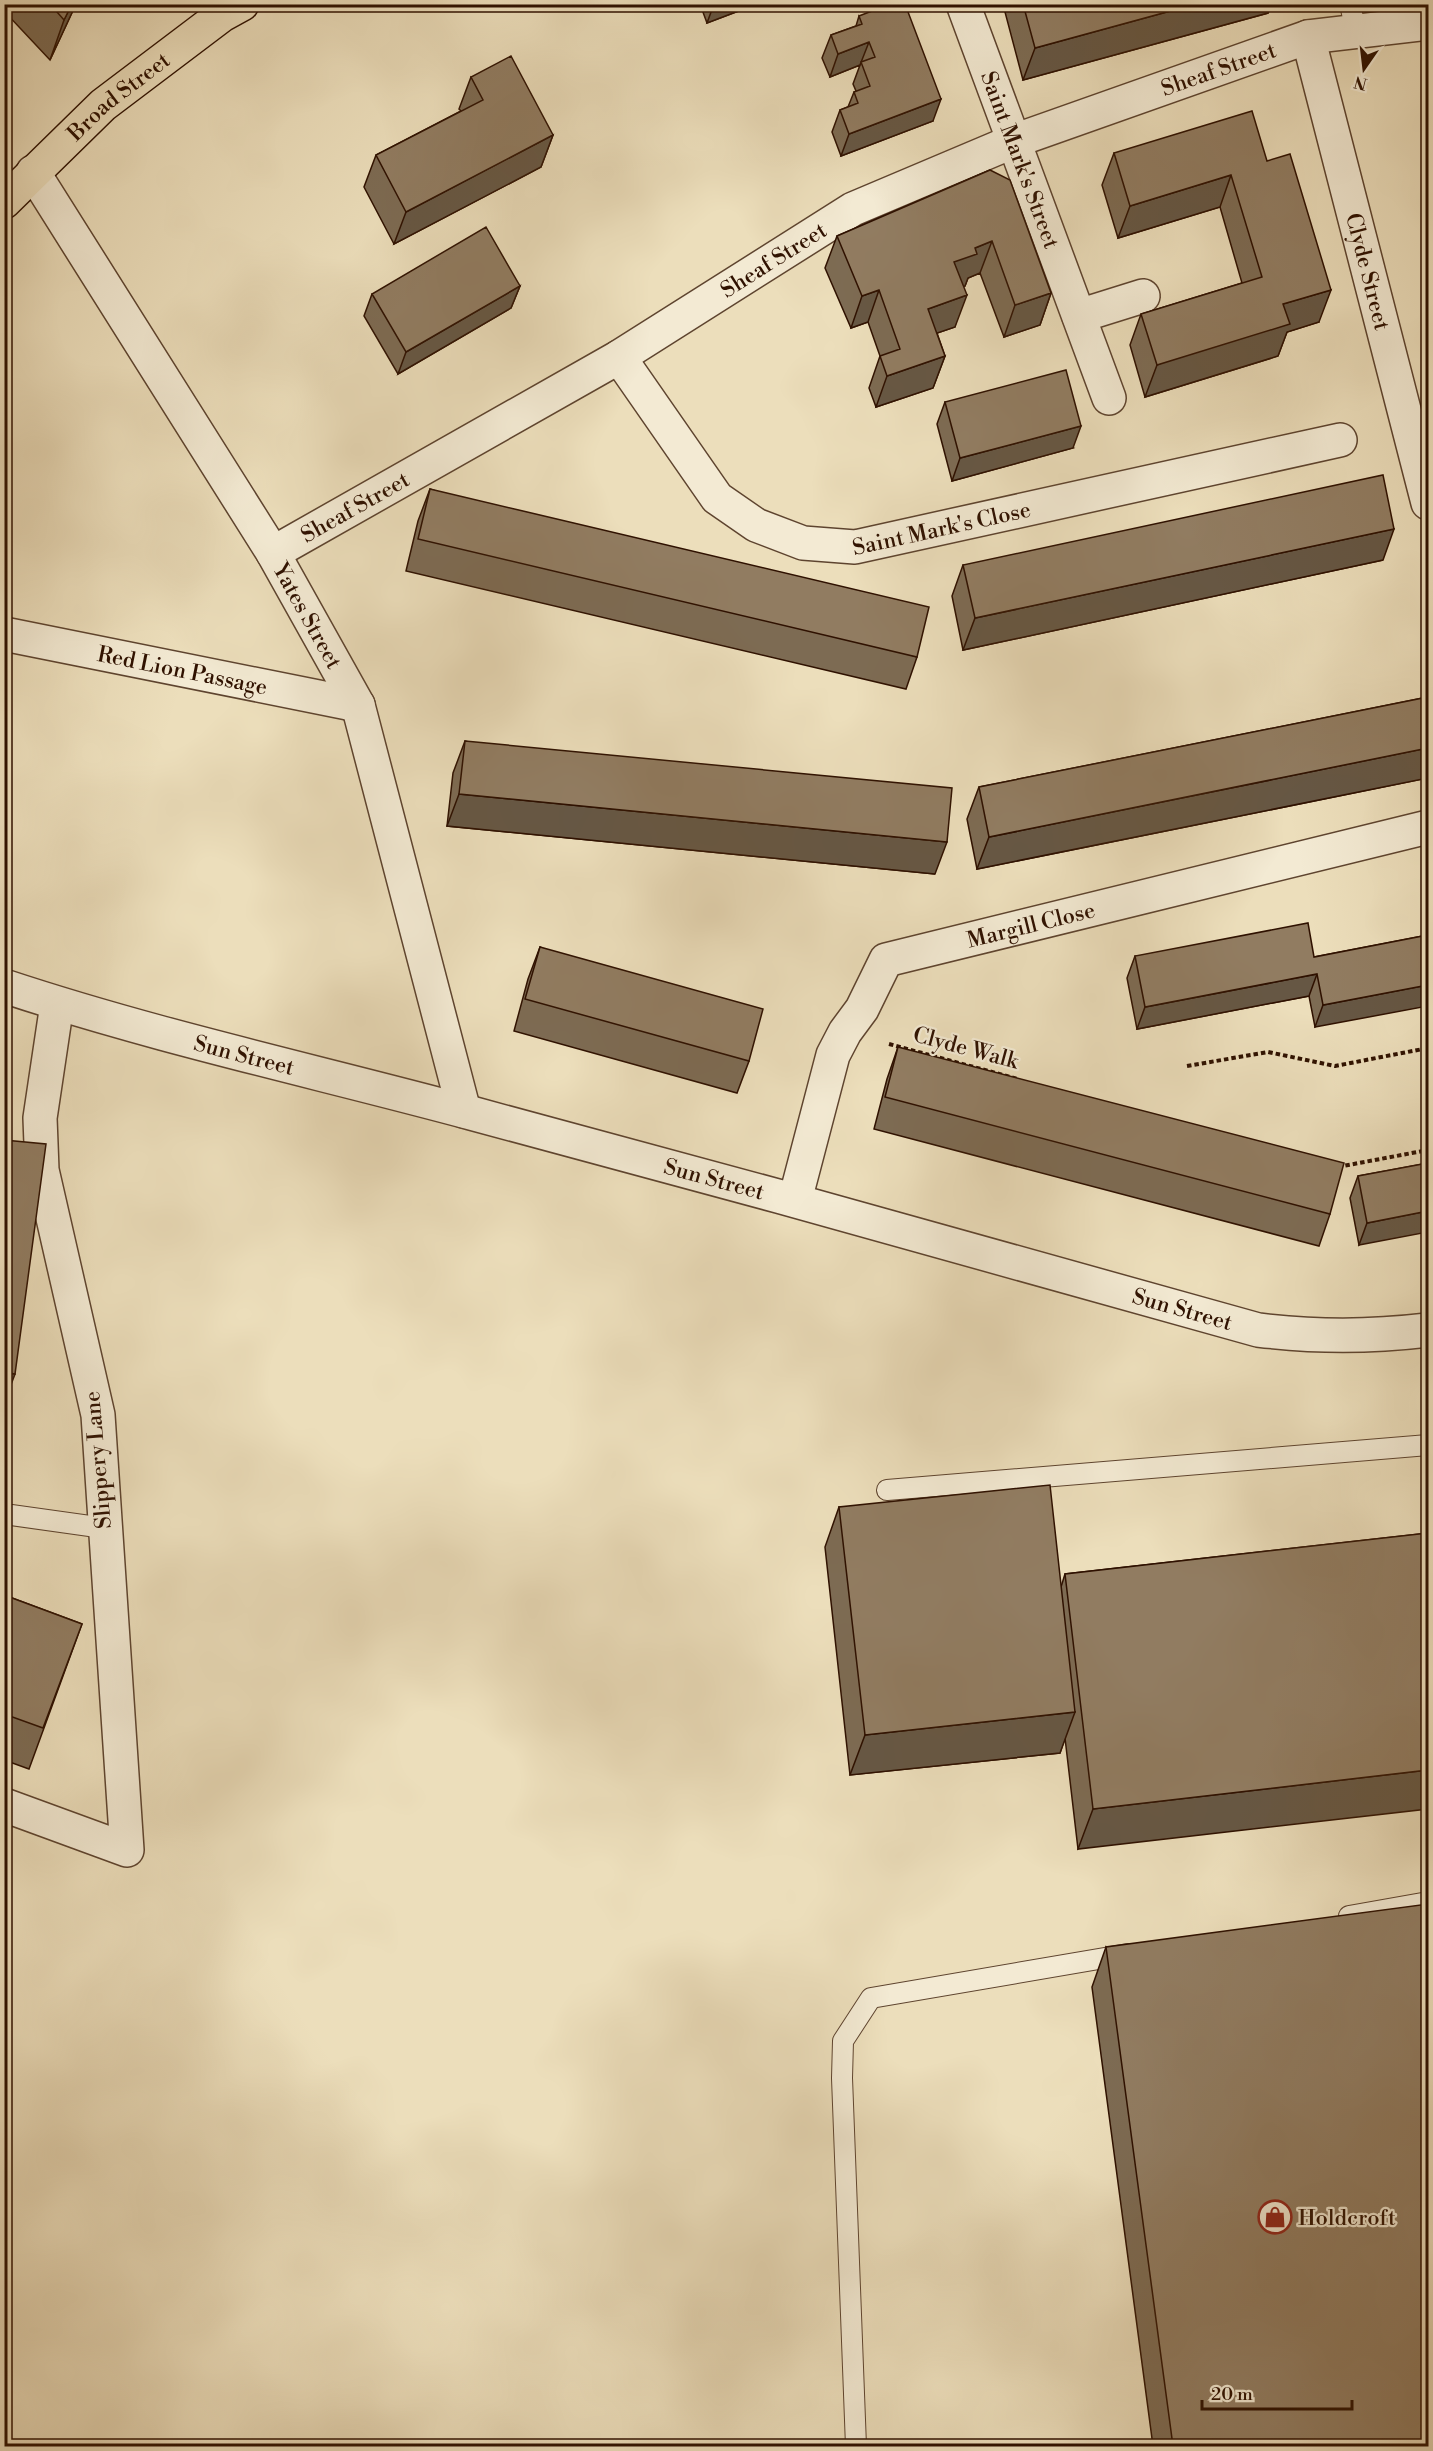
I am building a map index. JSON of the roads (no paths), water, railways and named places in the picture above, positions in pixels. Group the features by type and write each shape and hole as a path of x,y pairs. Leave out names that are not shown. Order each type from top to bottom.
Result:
{"main road":[{"name":"Broad Street","path":"4,202 103,105 222,15 242,4"}],"street":[{"name":"Saint Mark's Street","path":"963,4 1109,398"},
{"name":"Sheaf Street","path":"273,553 619,357 853,209 1014,141 1308,37 1353,18 1428,23"},
{"name":"Clyde Street","path":"1308,37 1428,503"},
{"name":"Yates Street","path":"33,172 273,553 358,705 464,1111"},
{"path":"1079,316 1143,296"},
{"name":"Saint Mark's Close","path":"619,357 717,498 756,525 803,543 855,547 1340,440"},
{"name":"Red Lion Passage","path":"4,634 358,705"},
{"name":"Margill Close","path":"795,1200 833,1055 845,1032 862,1010 886,960 1428,827"},
{"name":"Sun Street","path":"4,986 57,1004 237,1054 464,1111 795,1200 1258,1330 1314,1336 1377,1336 1428,1330"},
{"name":"Slippery Lane","path":"4,1805 127,1850 98,1415 42,1170 40,1118 57,1004"}],"lane":[{"path":"887,1490 1428,1445"},
{"path":"4,1514 104,1528"},
{"path":"1336,1918 1428,1902"},
{"path":"856,2446 842,2078 843,2041 871,1998 1150,1950"}],"place":[{"name":"Holdcroft","path":"1275,2217"}]}
